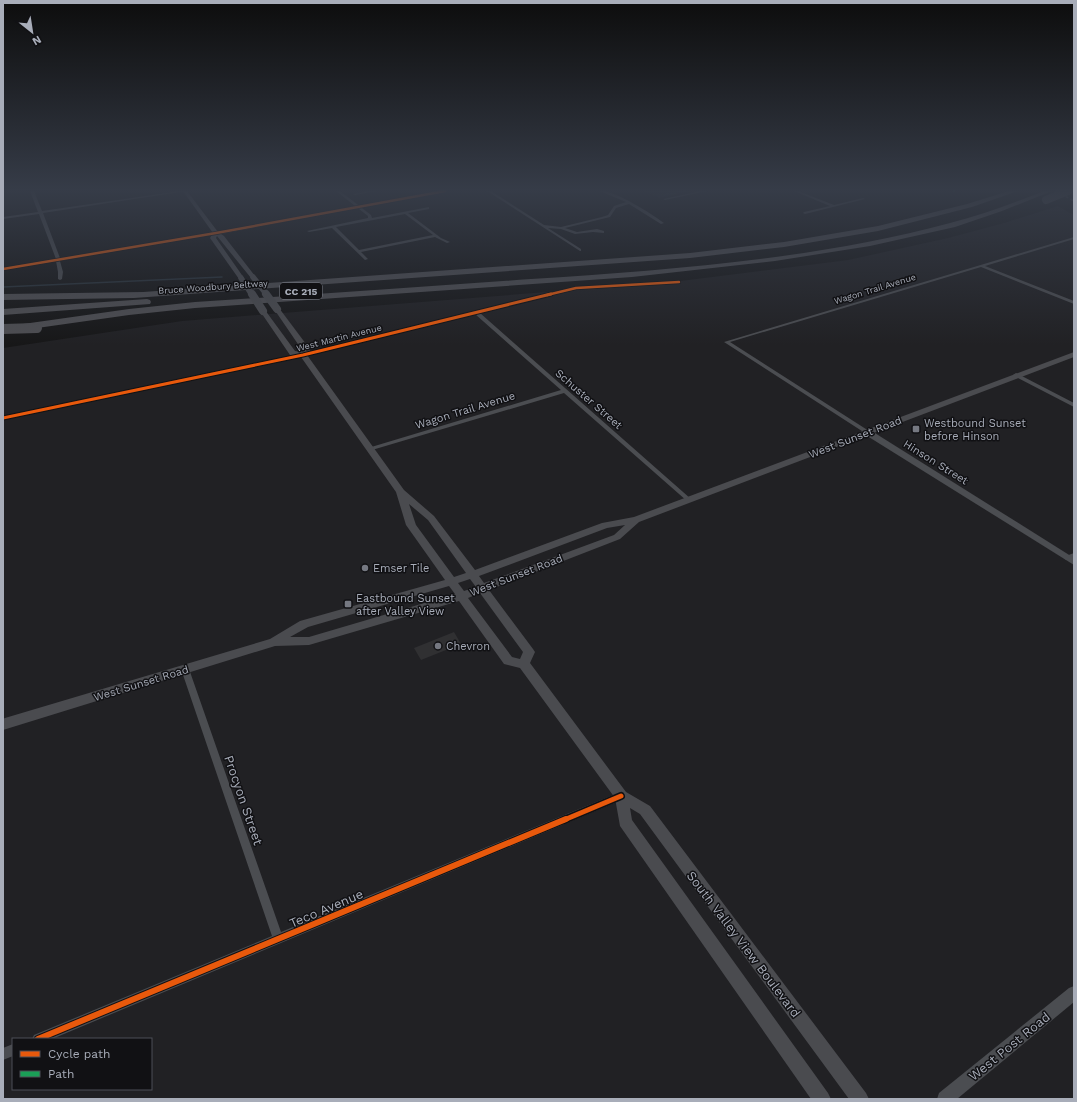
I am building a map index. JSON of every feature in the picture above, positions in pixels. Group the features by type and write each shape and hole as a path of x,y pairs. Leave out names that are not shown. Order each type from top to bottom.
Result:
{"highway":[{"name":"Bruce Woodbury Beltway","path":"3,305 721,254 802,242"},
{"name":"Bruce Woodbury Beltway","path":"3,312 632,269 757,256 845,242"},
{"name":"CC 215","path":"3,330 129,312 195,305 672,271 747,263 844,249 874,242"},
{"path":"3,330 400,296 536,281"},
{"path":"3,297 162,293"}],"main road":[{"path":"216,242 293,352 303,355 401,492 430,518 483,588 529,652 524,664 508,661 451,582 411,525 401,492"},
{"path":"226,242 306,350 303,355"},
{"name":"West Sunset Road","path":"5,723 274,642 304,624 473,575 606,525 636,520 1074,354"},
{"name":"West Sunset Road","path":"274,642 309,641 462,596 617,537 636,520"},
{"name":"South Valley View Boulevard","path":"524,664 622,796 645,810 860,1099"},
{"name":"South Valley View Boulevard","path":"622,796 625,822 822,1099"}],"street":[{"path":"52,242 62,274 60,279"},
{"path":"3,269 161,242"},
{"path":"349,242 366,259"},
{"path":"358,251 403,242"},
{"path":"568,242 580,250"},
{"name":"Wagon Trail Avenue","path":"726,342 1059,242"},
{"path":"982,266 1074,304"},
{"name":"West Martin Avenue","path":"3,418 303,355 576,288 678,282"},
{"name":"Schuster Street","path":"477,312 689,500"},
{"name":"Hinson Street","path":"726,342 867,432 1072,558"},
{"path":"1016,376 1074,405"},
{"name":"Wagon Trail Avenue","path":"370,449 565,391"},
{"name":"Procyon Street","path":"185,670 278,939"},
{"name":"Teco Avenue","path":"40,1038 622,796"},
{"name":"West Post Road","path":"945,1099 1074,993"}],"shaded area":[{"path":"928,242 1074,242 1074,1099 3,1099 3,348 182,321 672,282 848,260"}],"building":[{"name":"Chevron","path":"454,632 461,644 421,660 414,648"}],"waterway":[{"path":"3,287 222,277"}],"cycle path":[{"path":"3,269 160,242"},
{"path":"3,418 303,355 576,288 679,282"},
{"path":"40,1038 621,796"}],"place":[{"name":"Westbound Sunset before Hinson","path":"916,429"},
{"name":"Emser Tile","path":"365,568"},
{"name":"Eastbound Sunset after Valley View","path":"348,604"},
{"name":"Chevron","path":"438,646"}]}
